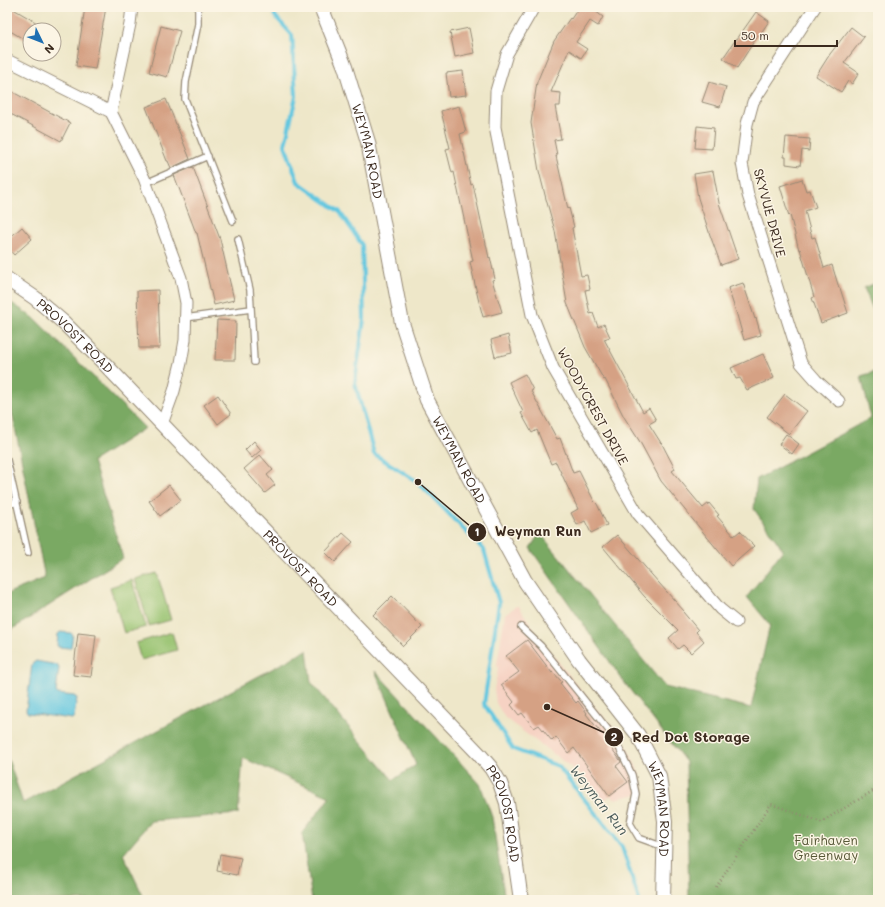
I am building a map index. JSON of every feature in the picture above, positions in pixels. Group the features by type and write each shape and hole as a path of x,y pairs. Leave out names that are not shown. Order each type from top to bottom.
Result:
{"street":[{"path":"111,112 130,24 132,7"},
{"name":"WEYMAN ROAD","path":"321,7 345,67 368,142 402,323 427,400 525,581 579,660 638,735 659,776 665,821 663,900"},
{"name":"SKYVUE DRIVE","path":"815,7 753,102 747,124 742,163 748,195 801,363 816,380 840,401"},
{"name":"WOODYCREST DRIVE","path":"532,8 507,54 496,91 495,127 532,315 553,368 638,514 720,609 736,622"},
{"path":"7,60 111,112 146,183 181,278 186,303 185,340 181,363 174,391 162,424"},
{"name":"PROVOST ROAD","path":"7,279 35,298 63,322 100,359 491,768 500,783 507,803 521,900"}],"lane":[{"path":"198,7 198,24 186,82 185,99 234,221"},
{"path":"146,183 208,156"},
{"path":"238,239 250,290 254,362"},
{"path":"185,318 251,309"},
{"path":"7,460 28,553"},
{"path":"7,504 17,502"},
{"path":"521,627 541,646 614,738 632,775 636,794 630,823 639,838 664,847"}],"path":[{"path":"716,886 771,804 821,822 878,788"}],"shaded area":[{"path":"518,605 542,642 598,711 613,727 627,747 638,771 644,793 614,799 611,795 602,802 579,773 505,718 496,703 494,689 498,670 497,664 505,614"}],"green space":[{"path":"878,282 878,321 864,288"},
{"path":"7,300 34,318 145,428 93,461 123,558 11,630 7,657 7,595 45,578 7,387"},
{"name":"Fairhaven Greenway","path":"878,371 878,900 689,900 686,762 624,682 530,548 540,533 665,687 751,708 770,625 747,597 783,550 754,509 757,479 871,418 861,376"},
{"path":"157,573 171,620 149,626 135,579"},
{"path":"132,580 146,627 124,633 110,587"},
{"path":"172,632 177,650 141,660 136,643"},
{"path":"307,650 311,682 393,780 416,765 375,671 480,784 492,817 505,900 312,900 302,833 330,797 243,758 238,814 151,821 123,854 145,900 7,900 7,756 23,803"}],"water":[{"path":"60,632 71,633 73,635 71,647 58,647 58,634"},
{"path":"36,661 57,665 59,668 56,692 58,694 74,696 77,698 74,717 72,719 28,713 26,711 32,664"}],"building":[{"path":"7,7 10,7 35,22 22,22 22,38 7,29"},
{"path":"85,7 106,7 95,69 76,66"},
{"path":"579,7 597,7 595,11 603,17 598,26 590,21 576,42 587,49 581,58 569,50 551,92 561,93 560,106 555,106 561,139 554,140 556,156 568,209 569,208 574,227 572,228 581,276 587,275 590,289 585,290 590,314 593,313 598,327 604,324 610,337 604,339 643,412 649,408 656,420 649,424 661,442 675,469 672,471 703,508 709,503 719,515 717,516 734,536 740,531 754,546 731,566 661,481 640,442 624,417 605,379 604,380 585,347 567,303 555,231 539,171 531,123 537,82 554,41"},
{"path":"756,12 769,21 759,36 758,35 737,68 723,58"},
{"path":"161,26 180,31 167,77 149,72"},
{"path":"851,27 864,37 844,63 859,73 852,84 848,81 841,92 816,76 830,54"},
{"path":"469,28 474,53 455,57 450,32"},
{"path":"463,71 466,95 449,97 446,73"},
{"path":"709,82 726,87 720,107 702,102"},
{"path":"7,89 70,123 61,141 7,112"},
{"path":"166,99 190,159 171,168 146,107"},
{"path":"459,106 466,132 460,134 471,185 473,184 495,279 492,280 502,312 483,317 470,262 473,261 454,172 452,173 446,149 450,148 441,111"},
{"path":"697,126 714,128 712,149 695,148"},
{"path":"786,137 810,139 809,151 802,150 800,166 786,164 786,157 784,157"},
{"path":"193,167 220,239 234,300 214,305 197,233 174,175"},
{"path":"713,171 719,203 738,259 721,265 698,198 694,174"},
{"path":"802,179 806,191 810,190 816,207 805,211 812,238 815,237 824,268 832,265 848,313 821,323 812,298 814,297 780,186"},
{"path":"22,227 32,239 14,255 7,247 7,240"},
{"path":"743,283 761,335 744,340 728,288"},
{"path":"158,290 160,348 139,348 137,291"},
{"path":"217,320 236,321 235,360 215,360"},
{"path":"508,335 512,353 495,357 491,340"},
{"path":"763,354 774,378 747,390 740,378 736,379 731,368"},
{"path":"525,374 533,390 531,391 557,439 560,438 573,473 579,471 607,525 591,533 585,521 577,525 571,513 578,509 556,462 551,464 537,430 532,433 521,413 523,412 509,382"},
{"path":"785,394 807,411 789,434 767,417"},
{"path":"218,395 231,414 218,424 204,405"},
{"path":"786,434 799,444 792,454 779,444"},
{"path":"254,441 261,450 252,458 245,450"},
{"path":"260,455 273,470 267,475 275,485 265,493 244,469"},
{"path":"169,485 181,500 160,516 149,501"},
{"path":"343,533 353,542 335,562 325,552"},
{"path":"617,535 684,611 683,612 698,630 696,632 704,641 691,653 683,645 678,649 669,638 678,630 644,596 603,547"},
{"path":"392,596 422,627 403,646 373,615"},
{"path":"78,633 96,635 91,677 73,675"},
{"path":"527,640 552,673 553,672 562,682 560,683 576,703 578,701 587,713 586,714 602,734 603,733 612,745 610,746 620,760 621,762 616,766 628,782 609,796 574,748 568,753 556,737 552,741 539,725 534,728 522,713 519,715 511,705 514,702 501,685 519,672 506,656"},
{"path":"220,854 241,858 237,875 217,871"}],"waterway":[{"name":"Weyman Run","path":"273,7 275,16 292,35 296,96 285,145 298,182 340,212 362,245 364,319 355,383 374,454 418,482 484,550 499,603 484,704 513,749 558,766 622,847 639,900"}],"place":[{"name":"Weyman Run","path":"418,482"},
{"name":"Red Dot Storage","path":"547,707"}]}
